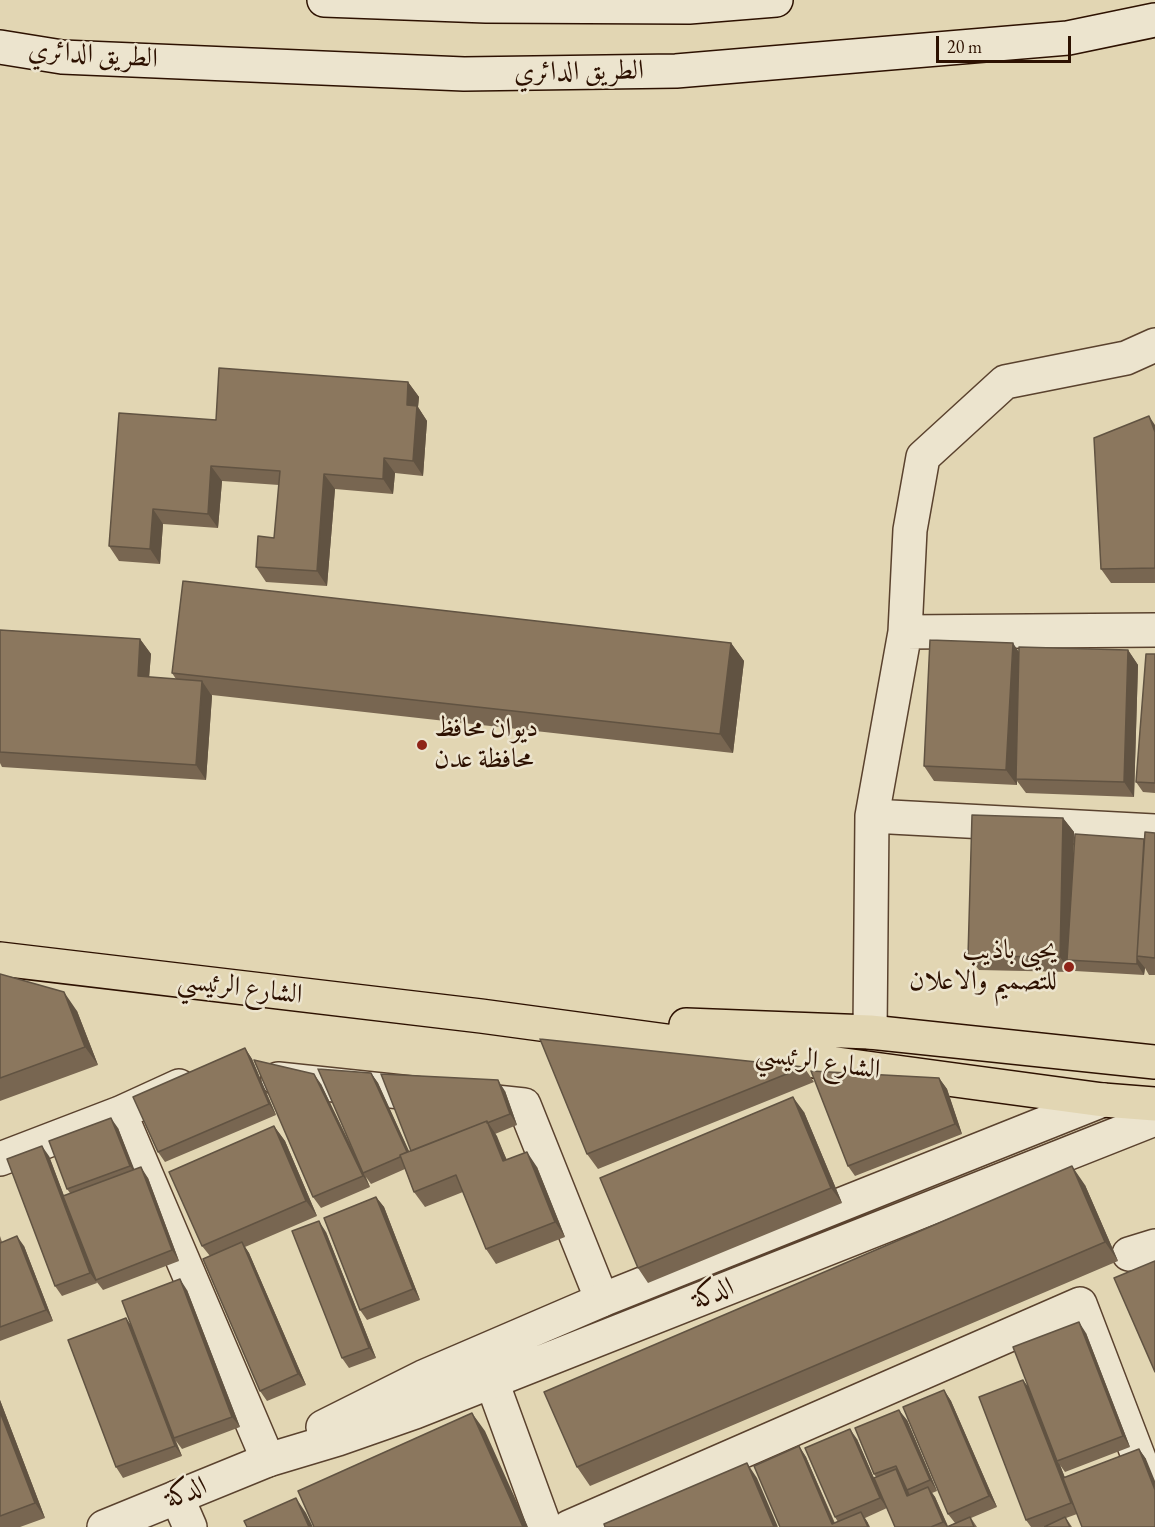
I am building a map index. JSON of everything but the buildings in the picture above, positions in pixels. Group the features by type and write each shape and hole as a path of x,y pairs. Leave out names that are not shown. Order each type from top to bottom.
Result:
{"main road":[{"name":"الشارع الرئيسي","path":"0,959 481,1016 1102,1100 1155,1104"},
{"name":"الشارع الرئيسي","path":"481,1016 870,1032 1155,1062"}],"street":[{"path":"324,0 486,6 689,7 776,0"},
{"name":"الطريق الدائري","path":"0,47 62,57 464,74 676,71 1068,38 1155,20"},
{"path":"870,1032 872,816 905,632 910,530 922,457 1005,382 1126,358 1155,345"},
{"path":"905,632 1155,630"},
{"path":"872,816 1155,831"},
{"path":"0,1159 120,1113 208,1072"},
{"path":"243,1076 524,1105 602,1300"},
{"name":"الدكة","path":"104,1527 268,1461 338,1439 485,1368 602,1300 1102,1100"},
{"path":"120,1113 268,1461"},
{"name":"الدكة","path":"485,1368 1155,1119"},
{"path":"569,1527 1080,1304 1155,1500"},
{"path":"485,1368 545,1527"},
{"path":"177,1497 190,1527"}],"place":[{"name":"ديوان محافظ محافظة عدن","path":"422,745"},
{"name":"يحيى باذيب للتصميم والاعلان","path":"1069,967"}]}
